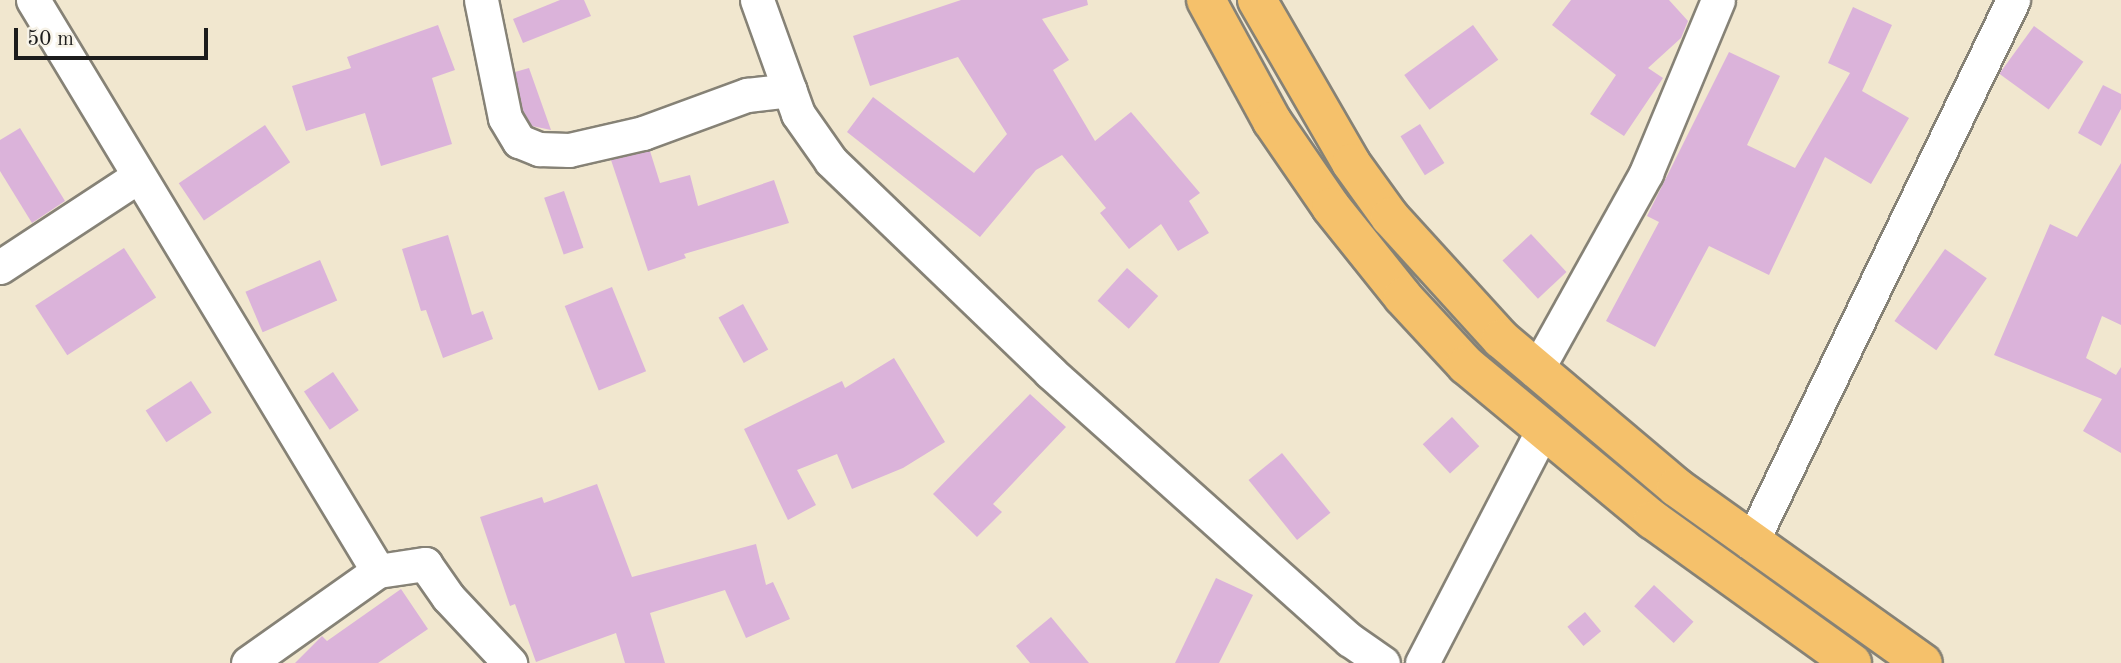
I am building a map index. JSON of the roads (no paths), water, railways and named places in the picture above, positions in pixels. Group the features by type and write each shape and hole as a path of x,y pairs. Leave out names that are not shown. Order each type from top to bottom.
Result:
{"main road":[{"path":"1206,0 1272,121 1331,207 1403,297 1466,365 1653,520 1852,663"},
{"path":"1257,0 1351,163 1390,217 1443,278 1536,371 1751,543 1923,663"}],"street":[{"path":"33,0 137,177 378,571"},
{"path":"481,0 505,118 519,141 539,149 569,150 643,133 747,95 790,90"},
{"path":"757,0 790,90 810,134 831,161 945,273 1350,640 1383,663"},
{"path":"1751,543 2013,0"},
{"path":"1536,371 1646,173 1714,2"},
{"path":"0,267 137,177"},
{"path":"1422,663 1543,430"},
{"path":"248,663 378,571 425,564 448,597 510,663"}]}
